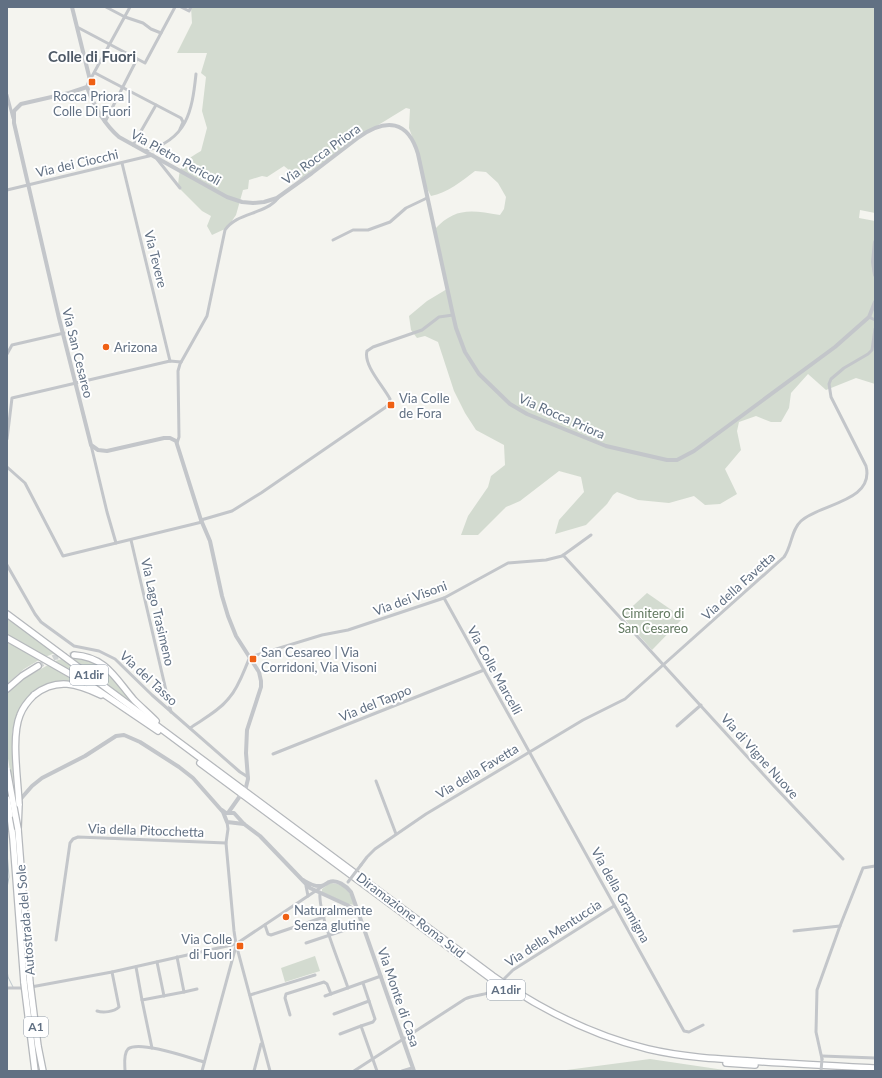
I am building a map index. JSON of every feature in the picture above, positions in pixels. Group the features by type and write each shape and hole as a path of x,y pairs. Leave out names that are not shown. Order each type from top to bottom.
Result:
{"highway":[{"name":"Diramazione Roma Sud","path":"7,614 492,976 526,998 560,1017 591,1031 623,1042 682,1056 875,1068"},
{"name":"A1dir","path":"7,638 86,683 121,705"},
{"path":"74,654 91,658 106,666 135,701 170,736"},
{"path":"7,689 38,666"},
{"path":"18,829 19,804 16,750 17,727 23,709 34,695 50,686 68,684 85,689 121,705"},
{"name":"Diramazione Roma Sud","path":"121,705 169,739 500,986 522,1001 556,1019 586,1033 620,1045 676,1058 708,1062 862,1071"},
{"name":"Autostrada del Sole","path":"7,770 18,829 24,983 35,1071"},
{"name":"Autostrada del Sole","path":"7,799 38,1046 43,1071"}],"street":[{"path":"72,7 90,80"},
{"path":"106,7 125,17 143,22 151,29 161,33"},
{"path":"8,108 16,108 26,102 66,94 87,87 130,7"},
{"path":"77,27 145,63 174,7"},
{"path":"181,7 189,11 191,7"},
{"path":"105,122 137,59"},
{"path":"95,73 181,119 183,122 180,129"},
{"path":"145,150 164,144 174,137 187,119 192,104 196,74"},
{"name":"Via Pietro Pericoli","path":"87,87 94,106 105,122 117,135 133,145 145,150 227,197 238,201 249,203 260,202 280,196"},
{"path":"7,95 8,108 13,121"},
{"path":"133,145 156,105"},
{"name":"Via San Cesareo","path":"16,108 13,114 13,121 91,445"},
{"name":"Via Rocca Priora","path":"280,196 364,134 376,128 391,125 400,127 407,131 418,154 453,315 465,352 479,374 510,404 527,414 606,446 667,460 677,460 694,451 835,347 869,317 875,302"},
{"path":"154,155 180,188"},
{"name":"Via dei Ciocchi","path":"7,190 154,155"},
{"name":"Via Tevere","path":"122,163 170,361"},
{"path":"246,787 248,777 246,750 247,730 262,683 260,673 236,636 228,616 210,541 177,443 179,437 177,375 181,362 207,316 225,229 234,221 269,206 280,196"},
{"path":"333,240 353,230 368,230 390,222 406,208 427,198"},
{"path":"875,242 873,262 875,275"},
{"path":"7,468 25,483 63,556 132,540 202,521 232,511 261,493 386,407 390,399 374,374 367,357 367,351 373,347 424,329 438,318 453,315"},
{"path":"869,317 875,320"},
{"name":"Via della Favetta","path":"345,887 373,850 396,834 426,814 587,717 623,701 784,557 789,548 795,529 801,521 809,516 847,500 859,490 868,475 866,466 831,397 829,384 832,379 844,368 868,354 872,350 875,329"},
{"path":"7,346 64,333"},
{"path":"7,354 12,345"},
{"path":"7,439 12,398 170,361 181,362"},
{"path":"91,445 98,450 103,451 164,438 170,438 177,443"},
{"path":"91,445 116,544"},
{"name":"Via dei Visoni","path":"250,657 322,635 348,630 444,598 508,563 546,560 564,555 591,535"},
{"name":"Via Lago Trasimeno","path":"132,540 171,712"},
{"name":"Via di Vigne Nuove","path":"564,555 774,786 843,859"},
{"name":"Via del Tasso","path":"7,565 41,622 73,645 100,651 114,658 171,712 241,773 248,777"},
{"name":"Via Colle Marcelli","path":"444,598 529,752"},
{"path":"190,728 217,710 230,698 250,657"},
{"name":"Via del Tappo","path":"273,754 484,670"},
{"path":"677,726 701,705"},
{"path":"8,811 32,786 42,778 85,756 116,736 123,734 138,741 182,769 198,783 226,815 228,829 226,843 236,944 270,1071"},
{"name":"Via della Gramigna","path":"529,752 684,1031 689,1032 703,1025"},
{"path":"376,781 396,834"},
{"path":"226,815 240,796"},
{"path":"228,829 235,820 233,805"},
{"path":"226,815 234,814"},
{"path":"234,814 262,838 308,885 320,894 347,905 360,915"},
{"path":"227,822 244,824"},
{"name":"Via della Pitocchetta","path":"56,940 70,844 73,839 78,837 226,843"},
{"path":"821,1071 822,1058 816,1032 817,994 820,980 863,868 875,866"},
{"path":"7,988 20,989 112,972 236,944 322,886 334,881 345,887"},
{"path":"308,885 322,886"},
{"path":"308,885 308,896"},
{"path":"322,886 320,902 348,988"},
{"name":"Via Monte di Casa","path":"345,887 351,892 360,915 413,1069"},
{"path":"347,905 356,906"},
{"name":"Via della Mentuccia","path":"504,979 513,970 614,906"},
{"path":"266,925 269,934 271,935 324,917"},
{"path":"306,943 363,924"},
{"path":"794,931 840,926"},
{"path":"202,1071 236,944"},
{"path":"177,957 184,992"},
{"path":"157,962 164,996"},
{"path":"136,967 152,1048"},
{"path":"97,1011 103,1012 116,1010 119,1007 112,972"},
{"path":"250,995 315,975"},
{"path":"325,996 381,976"},
{"path":"290,1015 285,998 286,994 324,982 331,994"},
{"path":"340,1034 375,1020 363,983"},
{"path":"354,1071 465,999 492,992 498,987"},
{"path":"142,1000 197,989"},
{"path":"334,1014 369,1001"},
{"path":"361,1026 377,1071"},
{"path":"254,1071 262,1043"},
{"path":"125,1071 125,1056 127,1050 143,1046 204,1062"},
{"path":"822,1058 875,1058"},
{"path":"402,1071 413,1069"}],"green space":[{"path":"191,7 875,7 875,213 860,210 859,218 875,221 875,384 856,378 826,390 808,374 791,393 789,408 781,422 771,422 756,416 739,422 737,431 741,450 725,469 737,494 720,504 705,505 694,496 669,503 638,500 617,492 586,525 555,534 559,520 584,492 581,477 559,471 520,501 506,507 478,535 461,535 468,516 488,487 491,476 505,465 504,445 476,430 465,413 454,391 438,342 425,336 417,338 411,330 409,316 427,301 447,289 434,230 449,217 464,212 472,211 500,215 504,209 506,197 498,183 486,172 475,171 460,183 431,196 423,181 417,150 409,128 410,109 406,108 362,135 300,179 284,166 267,177 262,176 249,180 248,189 243,190 236,215 227,228 212,235 207,226 211,216 202,211 178,187 181,168 185,161 201,151 207,128 202,111 206,77 201,73 207,53 177,53 192,23"},
{"name":"Cimitero di San Cesareo","path":"647,593 683,618 652,650 622,616"},
{"path":"7,617 55,653 45,657 7,635"},
{"path":"7,642 39,660 24,669 7,684"},
{"path":"69,657 92,661 100,666 115,679 134,705"},
{"path":"62,659 135,712 55,661"},
{"path":"48,665 83,686 68,683 30,695 23,704 15,721 12,733 13,787 7,753 7,693 25,678"},
{"path":"330,883 344,887 351,896 355,905 348,904 322,892 322,889"},
{"path":"315,956 320,971 285,982 281,968"},
{"path":"650,1059 731,1071 559,1071"}],"waterway":[{"path":"7,852 9,877 7,888"},
{"path":"7,970 8,977 13,987"}],"tunnel":[{"path":"38,666 55,657 74,655"}],"place":[{"name":"Rocca Priora | Colle Di Fuori","path":"92,82"},
{"name":"Arizona","path":"106,347"},
{"name":"Via Colle de Fora","path":"391,405"},
{"name":"San Cesareo | Via Corridoni, Via Visoni","path":"253,659"},
{"name":"Naturalmente Senza glutine","path":"286,917"},
{"name":"Via Colle di Fuori","path":"240,946"}],"district":[{"name":"Colle di Fuori","path":"92,57"}]}
